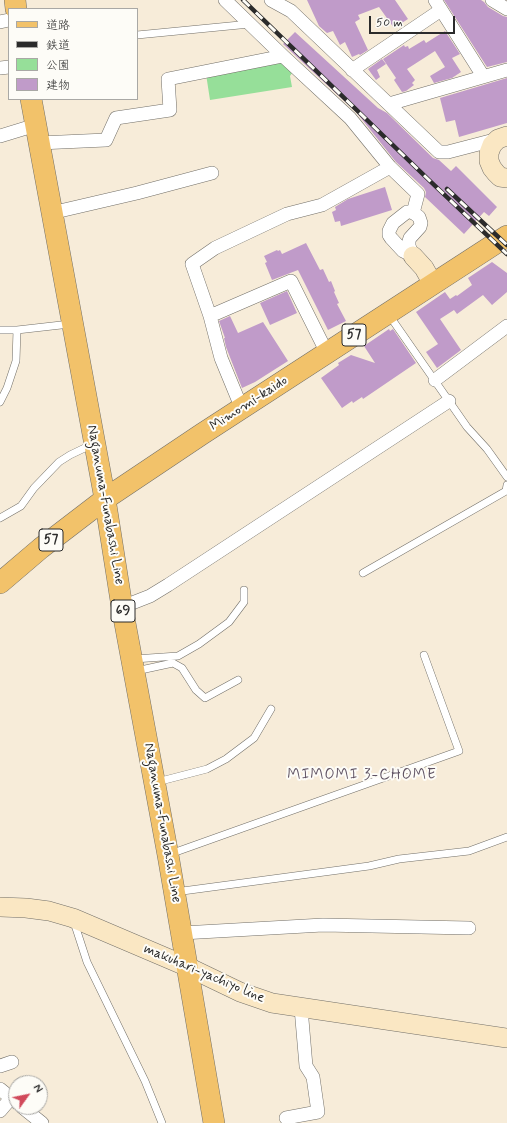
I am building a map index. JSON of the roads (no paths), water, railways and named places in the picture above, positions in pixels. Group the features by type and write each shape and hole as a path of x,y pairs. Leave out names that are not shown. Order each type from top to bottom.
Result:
{"main road":[{"name":"Naganuma-Funabashi Line","path":"31,100 105,499 122,607 175,892 214,1123"},
{"path":"502,138 492,145 489,153 490,161 496,174 507,178"},
{"name":"Mimomi-kaido","path":"0,583 41,548 105,499 202,434 507,236"},
{"path":"414,256 424,268 433,284"},
{"name":"makuhari-yachiyo line","path":"0,907 26,908 73,918 188,967 240,992 272,1003 507,1038"}],"street":[{"path":"225,0 350,118 390,167 418,194 413,213"},
{"path":"271,0 291,11 439,152 448,152 502,138"},
{"path":"492,0 507,9"},
{"path":"352,70 438,5 483,76"},
{"path":"0,136 37,134 106,140 116,118 170,110 168,79 283,56"},
{"path":"389,104 507,70"},
{"path":"242,409 221,358 210,316 192,264 215,248 287,214 322,205 390,167"},
{"path":"52,213 137,194 212,173"},
{"path":"407,212 411,212 419,217 421,223 420,227 409,241 409,246 414,256 404,250 389,235 389,231 393,223 407,212"},
{"path":"210,316 291,281 327,353"},
{"path":"435,380 507,326"},
{"path":"122,607 150,596 168,585 449,401"},
{"path":"182,933 323,925 469,928"},
{"path":"286,1118 318,1112 313,1077 306,1066 301,1008"},
{"path":"0,1089 8,1096"},
{"path":"0,1111 8,1104"},
{"path":"32,1115 42,1123"}],"lane":[{"path":"138,35 251,24"},
{"path":"388,313 467,427 487,449 507,477"},
{"path":"0,330 17,330 72,324"},
{"path":"0,402 7,388 16,361 17,330"},
{"path":"0,518 21,506 34,488 59,462 94,443"},
{"path":"362,572 506,491 507,485"},
{"path":"133,665 178,656 199,644 230,622 244,602 244,590"},
{"path":"168,855 459,751 424,655"},
{"path":"133,665 173,663 182,668 196,690 205,698 238,680"},
{"path":"155,782 207,769 226,759 254,738 271,709"},
{"path":"175,892 369,866 399,859 469,851 507,837"},
{"path":"73,918 87,962 145,1081 162,1123"}],"railway":[{"path":"243,0 507,254"},
{"path":"447,189 507,245"}],"district":[{"name":"MIMOMI 3-CHOME","path":"362,776"}]}
